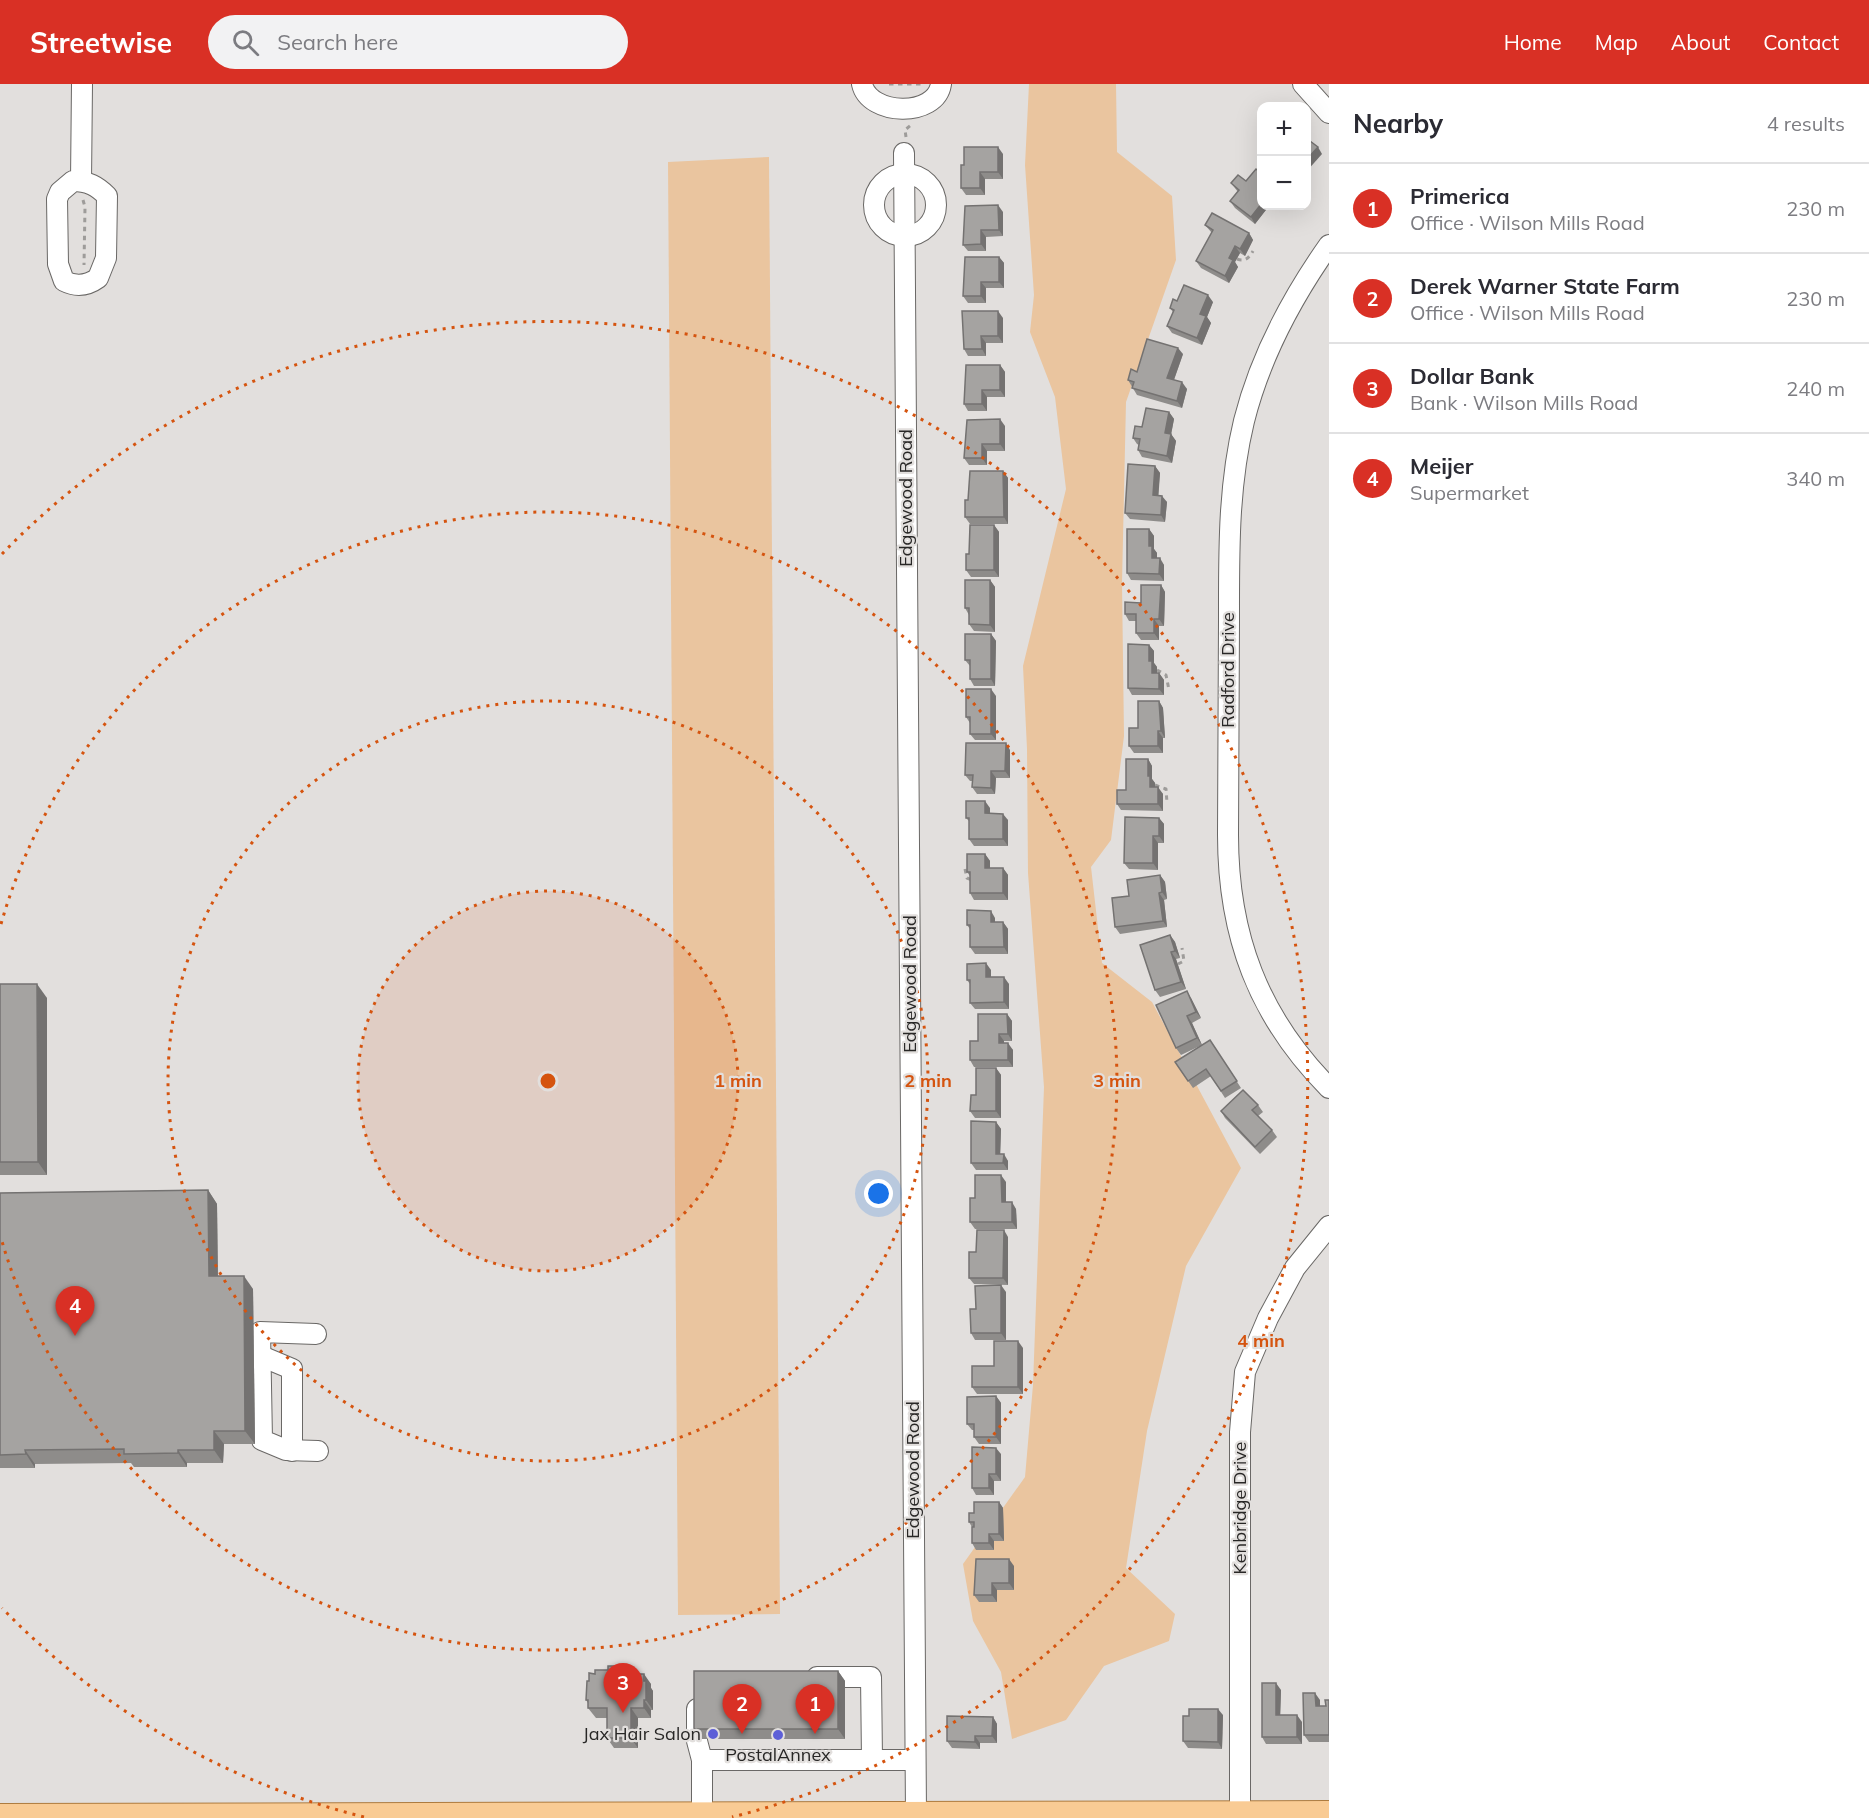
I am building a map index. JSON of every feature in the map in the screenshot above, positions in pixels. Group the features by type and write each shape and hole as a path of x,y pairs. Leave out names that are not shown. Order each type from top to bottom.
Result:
{"main road":[{"path":"0,1817 1329,1814"}],"street":[{"path":"81,188 82,84"},
{"path":"862,84 863,92 871,101 883,106 915,108 933,101 940,91 941,84"},
{"path":"1303,84 1329,112"},
{"name":"Edgewood Road","path":"904,153 916,1814"},
{"path":"904,174 914,175 926,182 932,190 936,204 935,213 928,226 920,232 905,236 892,232 884,226 876,213 874,203 882,185 894,176 904,174"},
{"path":"73,181 81,188 97,186 107,196 106,258 98,278 83,285 72,285 64,281 58,264 57,199 60,192 73,181"},
{"name":"Radford Drive","path":"1329,245 1282,319 1265,359 1245,418 1235,465 1229,530 1228,835 1229,884 1234,913 1254,979 1277,1026 1302,1060 1329,1088"},
{"name":"Kenbridge Drive","path":"1240,1815 1240,1432 1245,1372 1268,1318 1295,1268 1329,1226"},
{"path":"316,1334 260,1332 262,1440 286,1450 318,1451"},
{"path":"261,1356 292,1369 292,1450"},
{"path":"801,1677 871,1677 872,1759"},
{"path":"697,1687 697,1741 702,1760 702,1815"},
{"path":"702,1760 915,1760"}],"path":[{"path":"889,84 932,84"},
{"path":"81,188 86,207 84,273"},
{"path":"1237,259 1244,260 1253,250"},
{"path":"1157,669 1166,675 1169,690"},
{"path":"1155,785 1166,789 1167,803"},
{"path":"965,870 967,878 974,881"},
{"path":"1178,964 1184,961 1182,948"}],"shaded area":[{"path":"1029,84 1116,84 1117,152 1172,196 1176,260 1126,402 1122,583 1124,736 1111,840 1091,867 1102,963 1152,1002 1241,1168 1186,1266 1147,1431 1126,1568 1175,1614 1169,1641 1104,1666 1066,1720 1012,1739 1001,1672 973,1621 963,1564 1025,1477 1033,1385 1044,1087 1028,873 1027,749 1023,666 1066,489 1055,397 1030,332 1034,295 1025,165"},
{"path":"769,157 780,1614 678,1615 668,162"}],"building":[{"path":"1311,142 1318,147 1311,155"},
{"path":"964,147 998,147 998,172 980,172 980,188 961,188"},
{"path":"1257,170 1257,209 1251,217 1230,201 1239,190 1231,183 1238,175 1246,181"},
{"path":"998,205 999,230 981,230 981,244 963,245 965,206"},
{"path":"1212,213 1249,233 1240,249 1235,246 1229,258 1233,260 1225,276 1196,261 1213,230 1205,225"},
{"path":"965,257 999,257 999,282 981,282 981,296 963,296"},
{"path":"1184,285 1208,295 1200,314 1206,316 1197,338 1167,326 1174,310 1170,308 1173,299 1177,301"},
{"path":"962,311 998,311 998,336 981,336 982,349 964,349"},
{"path":"1147,339 1178,348 1167,378 1182,382 1177,401 1132,388 1134,382 1128,380 1131,369 1137,372"},
{"path":"966,365 1000,365 1000,390 982,390 982,404 964,404"},
{"path":"1146,408 1169,412 1165,433 1171,434 1167,456 1138,450 1140,439 1133,438 1135,426 1142,427"},
{"path":"1000,419 1000,444 982,444 982,458 964,458 967,420"},
{"path":"1128,464 1155,466 1153,495 1162,496 1161,515 1125,513"},
{"path":"970,471 1003,471 1004,517 965,517 965,500 968,500"},
{"path":"970,525 994,525 994,570 966,570"},
{"path":"1127,529 1149,529 1152,558 1160,558 1159,574 1127,573"},
{"path":"965,580 990,580 990,625 969,624 969,608 965,608"},
{"path":"1141,585 1161,585 1159,619 1154,619 1154,633 1136,633 1136,614 1125,614 1125,602 1141,603"},
{"path":"965,634 991,634 991,679 970,679 970,660 965,660"},
{"path":"1128,644 1149,645 1152,673 1159,673 1159,689 1128,688"},
{"path":"966,689 991,689 991,734 970,734 970,717 966,717"},
{"path":"1138,701 1159,701 1161,731 1158,731 1158,746 1129,746 1129,728 1138,728"},
{"path":"966,743 1006,743 1005,771 991,771 991,788 972,787 973,775 965,775"},
{"path":"1126,759 1148,759 1150,787 1158,787 1158,804 1117,804 1117,790 1126,790"},
{"path":"966,801 985,801 985,813 1003,814 1003,839 969,839"},
{"path":"1125,817 1159,818 1159,836 1153,836 1153,863 1124,863"},
{"path":"967,854 985,854 985,868 1003,868 1003,893 970,893"},
{"path":"1160,875 1162,892 1159,893 1163,921 1115,927 1112,898 1129,896 1127,880"},
{"path":"967,910 991,911 991,922 1003,922 1004,947 970,947"},
{"path":"1170,935 1175,951 1171,952 1181,982 1155,990 1140,945"},
{"path":"986,963 986,977 1004,977 1004,1002 970,1003 967,964"},
{"path":"0,984 37,984 38,1162 0,1162"},
{"path":"1187,991 1196,1012 1187,1016 1197,1038 1176,1048 1156,1005"},
{"path":"978,1014 1007,1014 1008,1034 999,1034 999,1043 1008,1043 1008,1060 970,1060 970,1041 978,1041"},
{"path":"1210,1040 1237,1081 1221,1091 1206,1069 1188,1081 1175,1062"},
{"path":"976,1068 996,1068 996,1111 970,1111 971,1095 976,1095"},
{"path":"1243,1090 1258,1105 1252,1110 1272,1130 1255,1147 1221,1111"},
{"path":"971,1121 996,1122 996,1154 1004,1154 1003,1163 971,1163"},
{"path":"975,1175 1001,1175 1002,1202 1012,1202 1012,1222 970,1222 970,1198 975,1198"},
{"path":"208,1190 209,1276 244,1276 245,1431 214,1431 214,1450 124,1454 124,1449 25,1450 26,1454 0,1455 0,1193"},
{"path":"977,1230 1004,1230 1003,1278 969,1278 969,1252 976,1252"},
{"path":"1001,1285 1001,1333 971,1333 970,1309 976,1309 975,1286"},
{"path":"994,1341 1018,1341 1018,1387 972,1387 972,1366 994,1366"},
{"path":"996,1396 996,1437 974,1437 974,1424 967,1424 967,1397"},
{"path":"972,1447 996,1448 996,1474 989,1474 989,1488 972,1488"},
{"path":"974,1502 999,1502 999,1534 989,1534 989,1543 972,1543 974,1522 969,1522 969,1513 974,1513"},
{"path":"976,1559 1009,1559 1009,1583 992,1583 992,1595 974,1595"},
{"path":"608,1666 630,1666 630,1674 644,1674 646,1700 644,1700 644,1708 631,1708 631,1738 607,1738 607,1708 588,1708 588,1700 586,1700 589,1673 595,1674 595,1670 608,1670"},
{"path":"694,1671 838,1671 838,1729 694,1729"},
{"path":"1262,1683 1276,1683 1276,1715 1297,1715 1297,1737 1262,1737"},
{"path":"1303,1693 1315,1693 1316,1706 1326,1706 1325,1700 1329,1700 1329,1735 1304,1735"},
{"path":"1189,1709 1218,1709 1218,1742 1183,1741 1183,1716 1189,1716"},
{"path":"947,1716 993,1717 992,1736 975,1736 975,1742 947,1741"}],"place":[{"name":"Meijer","path":"75,1336"},
{"name":"Dollar Bank","path":"623,1713"},
{"name":"Jax Hair Salon","path":"713,1734"},
{"name":"Derek Warner State Farm","path":"742,1734"},
{"name":"Primerica","path":"815,1734"},
{"name":"PostalAnnex","path":"778,1735"}]}
